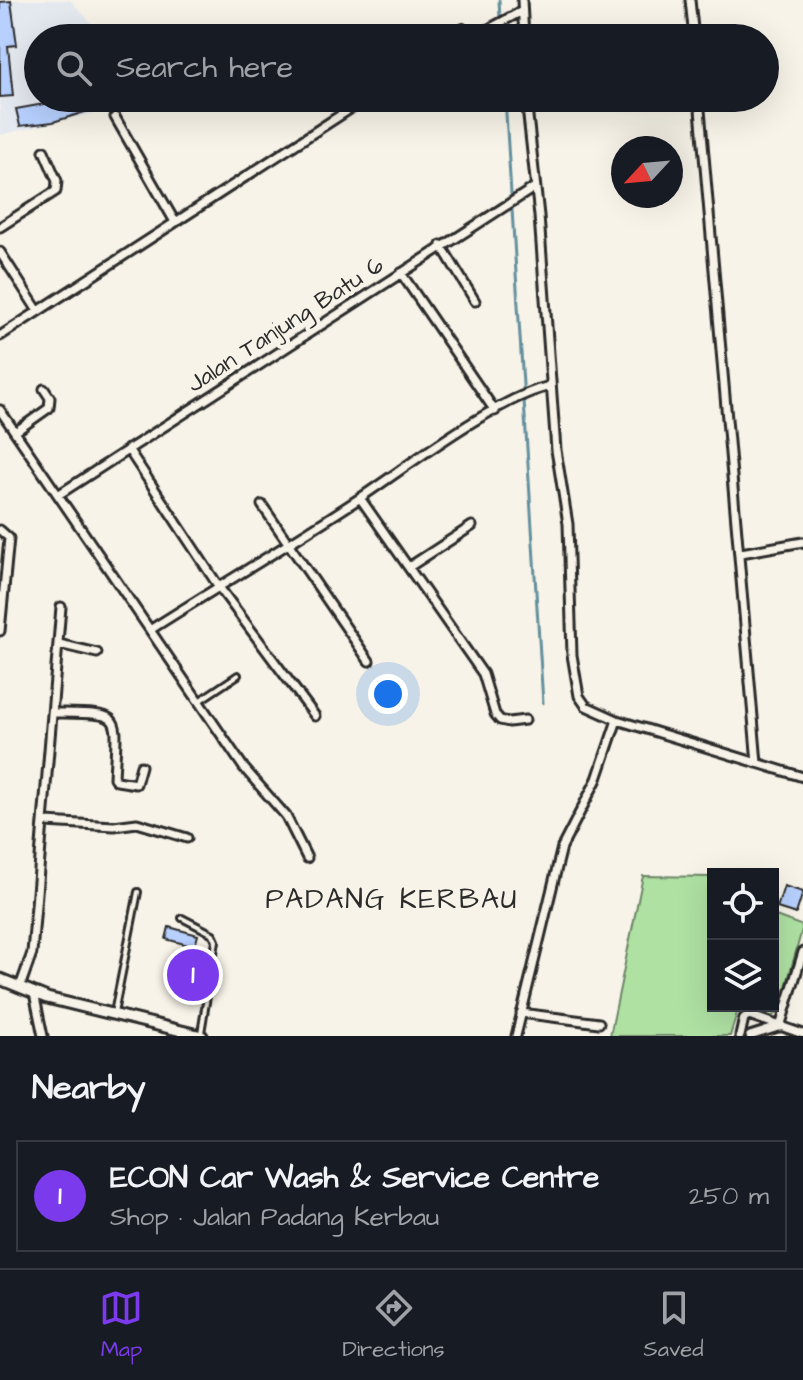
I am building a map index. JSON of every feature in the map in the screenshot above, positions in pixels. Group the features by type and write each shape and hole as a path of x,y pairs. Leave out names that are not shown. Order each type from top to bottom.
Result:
{"street":[{"path":"521,24 518,13 522,0"},
{"path":"690,0 693,24"},
{"path":"497,24 518,13"},
{"path":"0,336 345,112"},
{"path":"527,112 550,386 568,524 575,682 586,706 617,720 803,777"},
{"path":"700,112 746,552 757,763"},
{"path":"115,117 175,222"},
{"path":"0,227 56,191 57,181 44,151"},
{"name":"Jalan Tanjung Batu 6","path":"58,495 535,187"},
{"path":"441,245 475,301"},
{"path":"0,252 38,311"},
{"path":"401,273 438,322 495,411"},
{"path":"150,630 289,545 495,411 550,386"},
{"path":"15,432 49,408 50,398 44,389"},
{"path":"0,410 244,768 286,816 307,858"},
{"path":"128,449 219,587 315,716"},
{"path":"360,498 483,674 495,714 500,720 509,722 525,720"},
{"path":"262,505 369,661"},
{"path":"409,567 472,526"},
{"path":"0,530 9,538 0,631"},
{"path":"746,552 803,542"},
{"path":"20,987 32,953 46,822 61,607"},
{"path":"59,644 97,653"},
{"path":"54,713 99,714 112,720 119,732 114,778 117,781 136,784 141,766"},
{"path":"516,1036 562,847 601,768 617,720"},
{"path":"46,822 114,826 137,823 187,838"},
{"path":"780,1027 803,952"},
{"path":"0,979 34,993 201,1036"},
{"path":"34,993 43,1036"},
{"path":"521,1013 599,1023"},
{"path":"740,1036 744,1018 749,1015 803,1034"},
{"path":"750,1036 780,1027"}],"lane":[{"path":"199,701 238,675"},
{"path":"114,1013 138,892"},
{"path":"182,918 213,934 216,941 201,1036"}],"shaded area":[{"path":"0,0 70,0 92,24 24,24 24,112 100,112 0,135"}],"green space":[{"path":"643,876 707,877 707,1012 737,1012 730,1036 610,1036"},
{"path":"779,917 803,926 779,1012"},
{"path":"756,1012 779,1012 770,1017"}],"building":[{"path":"11,1 17,45 8,46 13,96 0,97 0,2"},
{"path":"24,108 24,112 85,112 53,122 20,126 16,109"},
{"path":"784,886 803,892 796,914 779,909"},
{"path":"169,927 198,935 193,953 207,955 199,998 179,994 188,945 166,939"}],"waterway":[{"path":"499,0 500,24"},
{"path":"506,112 543,703"}],"place":[{"name":"ECON Car Wash & Service Centre","path":"193,975"}],"district":[{"name":"PADANG KERBAU","path":"392,898"}]}
